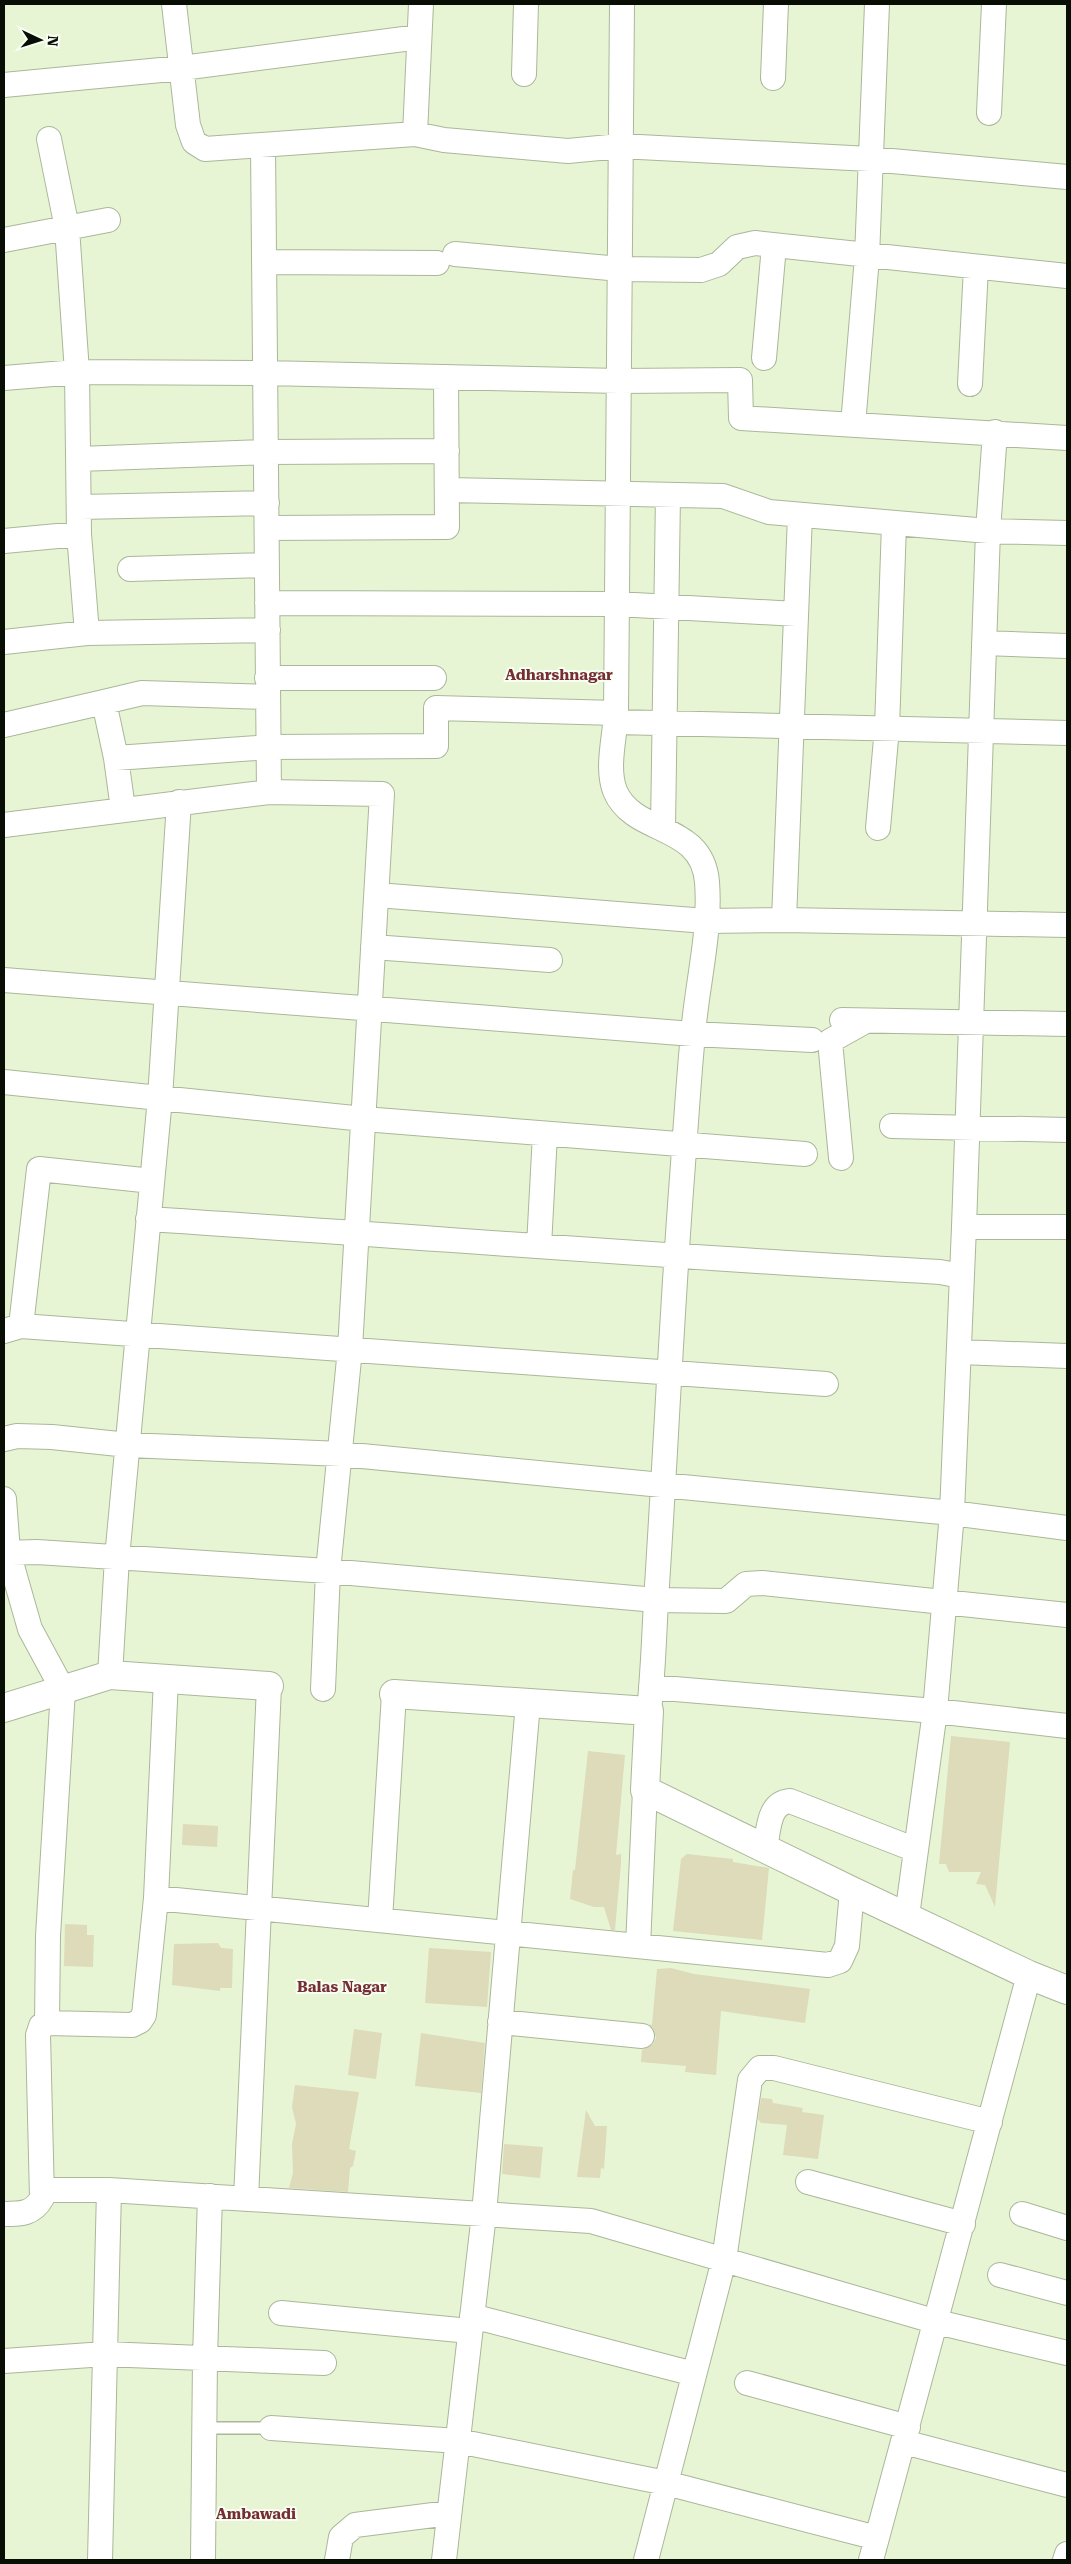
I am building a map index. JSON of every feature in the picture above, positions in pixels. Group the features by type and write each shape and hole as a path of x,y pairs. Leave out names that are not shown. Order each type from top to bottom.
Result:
{"street":[{"path":"174,4 188,125 197,146 210,150 415,134 444,140 568,152 620,146 870,159 1067,177"},
{"path":"415,134 421,4"},
{"path":"524,74 526,4"},
{"path":"622,4 616,717 611,765 616,792 623,806 629,812 663,828 697,851 702,859 707,884 706,921 693,1034 676,1257 665,1485 650,1699 638,1946"},
{"path":"773,78 776,4"},
{"path":"853,425 867,257 877,4"},
{"path":"989,113 994,4"},
{"path":"4,85 182,68 420,37"},
{"path":"49,139 67,228 76,372 79,534 87,633"},
{"path":"264,146 269,792"},
{"path":"4,240 108,220"},
{"path":"264,262 446,258 620,269 701,270 719,264 737,247 745,244 1067,276"},
{"path":"764,358 774,246"},
{"path":"970,384 976,267"},
{"path":"4,378 76,372 265,373 619,381 740,380 741,418 995,432 1067,438"},
{"path":"446,377 447,527"},
{"path":"907,1916 934,1711 952,1512 968,1128 988,531 995,432"},
{"path":"79,459 266,452 446,451"},
{"path":"447,490 723,496 758,510 800,515 988,531 1067,533"},
{"path":"447,527 474,491"},
{"path":"663,828 668,607 668,495"},
{"path":"80,507 266,502"},
{"path":"784,920 800,515"},
{"path":"878,828 886,728 894,524"},
{"path":"267,528 447,527"},
{"path":"4,541 79,534"},
{"path":"130,569 267,565"},
{"path":"268,603 617,604 796,614"},
{"path":"4,642 87,633 268,630"},
{"path":"984,643 1067,646"},
{"path":"4,725 142,693 434,678"},
{"path":"104,702 116,758 123,809"},
{"path":"116,758 268,747 436,746 436,708 616,717 666,723 1067,733"},
{"path":"4,825 269,792 382,794 350,1349 328,1571 323,1689"},
{"path":"110,1675 117,1558 136,1334 160,1098 179,802"},
{"path":"377,895 706,921 784,920 1067,926"},
{"path":"373,947 550,960"},
{"path":"4,980 693,1034 812,1040"},
{"path":"841,1158 830,1042 853,1021 1067,1024"},
{"path":"4,1082 364,1119 685,1146 805,1154"},
{"path":"892,1126 1067,1130"},
{"path":"539,1246 545,1134"},
{"path":"152,1181 39,1169 12,1329 136,1334 826,1384"},
{"path":"148,1219 357,1232 676,1257 940,1272 961,1276"},
{"path":"964,1227 1067,1227"},
{"path":"959,1352 1067,1356"},
{"path":"4,1439 17,1436 52,1437 128,1445 340,1454 1067,1524"},
{"path":"4,1499 6,1552 30,1630 64,1690 48,1936 48,2022"},
{"path":"6,1552 328,1571 656,1600 726,1601 746,1584 762,1583 944,1600 1067,1615"},
{"path":"4,1708 110,1675 269,1686 246,2199"},
{"path":"4,2214 24,2214 37,2208 42,2198 38,2035 41,2026 48,2022 132,2025 140,2021 144,2015 156,1898 166,1679"},
{"path":"380,1920 394,1694 528,1703 650,1699 934,1711 1067,1726"},
{"path":"444,2560 484,2214 528,1703"},
{"path":"646,1790 852,1891 1067,1990"},
{"path":"765,1848 773,1810 781,1802 790,1800 916,1850"},
{"path":"156,1898 828,1965 840,1961 846,1946 852,1891"},
{"path":"271,2428 458,2441 666,2483 877,2554 906,2434 1029,1974"},
{"path":"500,2022 642,2036"},
{"path":"646,2560 724,2260 750,2080 760,2068 774,2068 990,2122"},
{"path":"808,2182 963,2224"},
{"path":"42,2190 109,2190 591,2221 937,2322 1067,2353"},
{"path":"100,2560 109,2190"},
{"path":"203,2560 205,2358 210,2196"},
{"path":"1022,2214 1067,2228"},
{"path":"1000,2275 1067,2292"},
{"path":"281,2313 471,2324 694,2374"},
{"path":"4,2361 105,2354 324,2363"},
{"path":"747,2382 1067,2485"},
{"path":"338,2560 341,2537 355,2525 449,2513"},
{"path":"1066,2560 1067,2554"}],"lane":[{"path":"204,2428 271,2428"}],"building":[{"path":"951,1736 1010,1742 995,1907 985,1885 976,1884 981,1872 949,1872 946,1864 939,1864"},
{"path":"588,1751 625,1755 616,1855 621,1854 621,1863 615,1930 611,1930 604,1907 594,1907 570,1899"},
{"path":"183,1824 218,1826 217,1847 182,1845"},
{"path":"687,1854 733,1859 733,1862 769,1868 762,1940 673,1931 681,1859"},
{"path":"65,1924 87,1925 87,1935 94,1935 93,1967 64,1966"},
{"path":"218,1943 221,1948 233,1949 232,1988 220,1988 220,1991 172,1985 174,1944"},
{"path":"429,1948 491,1952 487,2007 425,2003"},
{"path":"671,1968 694,1974 810,1989 805,2023 721,2011 716,2075 685,2072 686,2066 641,2062 642,2050 653,2044 656,2038 654,2030 649,2024 652,2025 657,1969"},
{"path":"354,2029 382,2033 376,2079 348,2075"},
{"path":"421,2033 485,2043 481,2093 415,2086"},
{"path":"295,2085 359,2092 349,2149 356,2151 353,2166 350,2168 348,2192 289,2188 293,2173 292,2144 296,2124 292,2107"},
{"path":"761,2098 772,2099 773,2103 803,2108 802,2112 824,2115 818,2159 783,2155 787,2125 761,2123 758,2119"},
{"path":"586,2110 595,2126 607,2126 604,2169 601,2168 600,2178 577,2177"},
{"path":"504,2144 543,2147 540,2178 502,2174"}],"district":[{"name":"Adharshnagar","path":"559,675"},
{"name":"Balas Nagar","path":"342,1987"},
{"name":"Ambawadi","path":"256,2514"}]}
